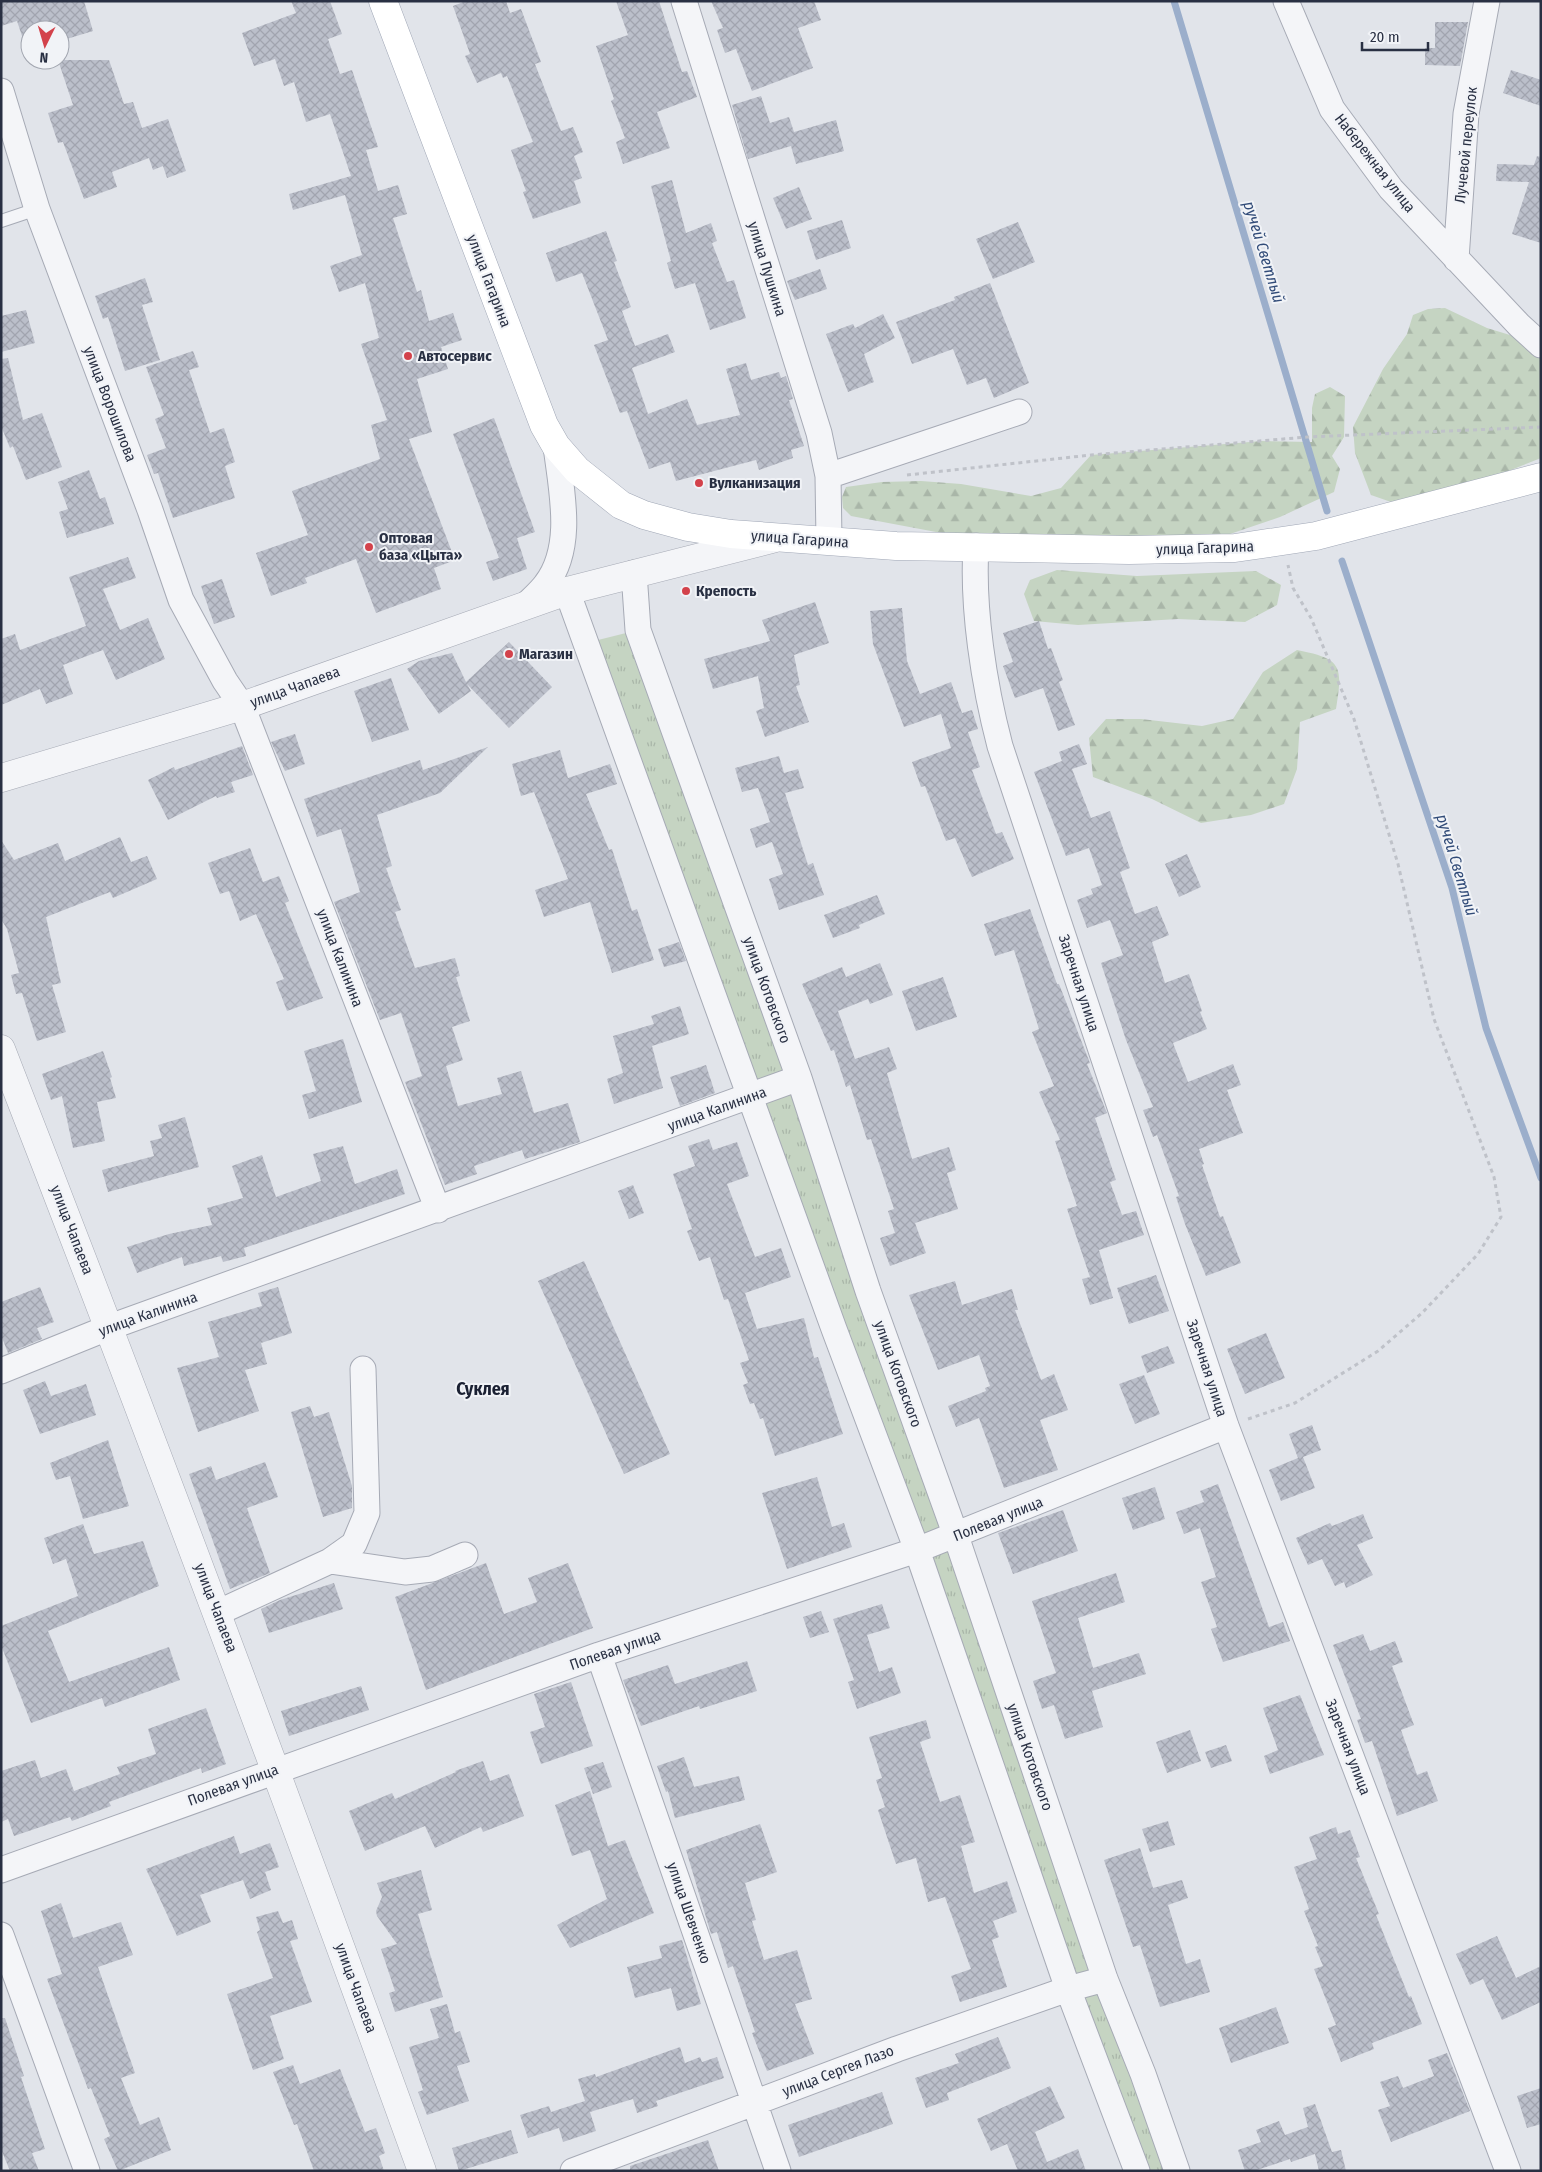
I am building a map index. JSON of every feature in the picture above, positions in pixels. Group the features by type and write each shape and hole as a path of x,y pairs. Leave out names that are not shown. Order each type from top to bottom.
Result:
{"main road":[{"name":"улица Гагарина","path":"383,1 544,425 556,446 592,484 621,505 644,515 688,527 731,534 896,546 976,546 1040,550 1195,550 1235,548 1316,536 1541,477"}],"street":[{"name":"улица Пушкина","path":"684,1 819,433 828,476 829,540"},
{"name":"Набережная улица","path":"1286,1 1332,109 1391,189 1456,259 1541,345"},
{"name":"Лучевой переулок","path":"1456,259 1466,114 1487,1"},
{"name":"улица Ворошилова","path":"1,91 37,209 150,510 181,600 225,682 242,706"},
{"path":"828,476 1019,412"},
{"path":"527,604 546,584 560,552 563,530 556,446"},
{"name":"улица Чапаева","path":"1,778 242,706 576,588 781,537"},
{"name":"Заречная улица","path":"976,546 974,564 982,655 989,703 1000,746 1226,1426 1508,2171"},
{"name":"улица Котовского","path":"634,574 638,630 799,1078 868,1291 956,1536 1105,1979 1143,2074 1177,2171"},
{"path":"576,588 750,1097 917,1550 1068,1989 1137,2171"},
{"name":"улица Калинина","path":"242,706 438,1210"},
{"name":"улица Чапаева","path":"1,1049 110,1328 218,1613 422,2171"},
{"name":"улица Калинина","path":"1,1371 110,1328 799,1078"},
{"path":"218,1613 330,1561 354,1544 367,1513 363,1370"},
{"name":"Полевая улица","path":"1,1870 276,1769 599,1655 956,1536 1226,1426"},
{"path":"330,1561 405,1572 432,1569 465,1554"},
{"name":"улица Шевченко","path":"599,1655 778,2171"},
{"path":"1,1935 87,2171"},
{"name":"улица Сергея Лазо","path":"573,2171 896,2049 1068,1989 1105,1979"}],"lane":[{"path":"1,221 37,209"}],"path":[{"path":"903,475 929,475 1100,454 1307,437 1541,427"},
{"path":"1226,1426 1295,1403 1378,1351 1422,1313 1478,1254 1501,1217 1494,1177 1434,1019 1398,864 1354,719 1312,618 1293,588 1283,542"}],"green space":[{"path":"1445,308 1487,328 1523,339 1541,354 1541,458 1481,482 1391,502 1371,495 1355,453 1353,427 1383,369 1407,334 1413,315 1428,309"},
{"path":"1330,387 1345,396 1344,437 1332,456 1340,469 1334,492 1280,517 1227,535 1139,539 968,538 851,516 843,508 842,497 846,487 882,482 921,481 961,484 1031,496 1061,488 1091,455 1262,441 1312,442 1312,408 1315,394"},
{"path":"1057,570 1137,576 1256,571 1281,585 1277,605 1245,622 1178,619 1078,625 1034,621 1024,594 1030,580"},
{"path":"638,630 1177,2171 1135,2171 586,643"},
{"path":"1297,650 1323,657 1336,666 1339,673 1338,694 1336,709 1300,722 1297,769 1284,804 1251,815 1201,823 1152,799 1093,777 1089,738 1106,719 1141,719 1202,726 1233,719 1263,672"}],"building":[{"path":"1,1 84,1 93,31 70,38 70,20 20,20 20,30 17,21 1,26"},
{"path":"291,1 330,1 342,34 328,39 340,74 352,70 378,147 366,150 378,191 398,185 407,214 393,218 417,292 421,290 429,321 453,313 462,340 441,347 448,369 417,379 432,432 409,439 455,560 434,568 441,589 376,613 356,559 305,578 307,583 271,596 256,553 308,535 292,491 380,459 371,425 387,420 361,344 379,338 365,283 339,292 330,266 362,255 345,195 293,210 289,194 351,176 330,114 306,122 294,82 284,86 275,59 254,66 242,33 296,13"},
{"path":"466,1 506,1 510,13 521,9 541,62 535,64 561,131 573,127 583,152 574,156 582,178 574,181 581,203 533,219 523,192 526,191 511,150 533,142 507,76 503,78 501,73 477,83 465,56 470,54 453,6"},
{"path":"616,1 659,1 682,72 687,71 697,97 657,112 670,148 623,164 616,142 625,138 611,101 614,99 596,46 628,35"},
{"path":"711,1 814,1 821,20 798,28 813,68 752,91 736,49 725,53 717,30 723,28"},
{"path":"1435,22 1468,22 1460,66 1425,65 1425,48 1435,48"},
{"path":"70,60 109,60 124,104 133,102 142,128 168,119 186,171 167,178 163,166 153,170 149,158 112,172 117,187 84,199 63,142 58,143 48,113 73,105 61,70 70,70"},
{"path":"1511,70 1541,80 1541,106 1503,93"},
{"path":"761,96 770,123 789,117 794,132 836,120 844,151 796,164 791,146 748,159 732,105"},
{"path":"1537,156 1541,157 1541,243 1512,234 1529,182 1496,181 1497,164 1534,165"},
{"path":"672,180 686,233 711,223 717,241 712,243 727,282 734,280 746,318 710,330 695,283 675,289 667,263 671,261 651,186"},
{"path":"799,187 812,219 786,229 773,198"},
{"path":"842,220 851,248 816,260 807,231"},
{"path":"1018,222 1035,262 993,279 976,239"},
{"path":"606,231 617,261 614,262 631,307 622,311 635,346 668,334 675,352 632,368 648,414 687,399 697,425 740,415 726,369 746,363 751,380 779,372 781,378 786,376 793,399 789,400 804,446 791,450 793,458 759,470 756,460 676,481 670,462 649,469 627,411 620,413 594,345 608,340 582,273 556,282 546,253"},
{"path":"820,269 827,289 795,300 787,281"},
{"path":"145,278 153,302 142,305 160,360 125,371 108,317 103,319 95,296"},
{"path":"990,283 1029,383 994,398 986,378 967,385 953,349 912,364 896,322 955,300 954,297"},
{"path":"26,310 35,343 1,352 1,316"},
{"path":"883,314 895,338 864,354 874,382 848,392 826,334 853,324 855,328"},
{"path":"193,351 199,367 189,370 210,433 224,428 235,462 225,466 235,498 173,518 158,473 154,474 147,455 166,448 155,419 164,415 146,367"},
{"path":"8,358 23,420 42,413 62,467 26,480 13,446 10,448 1,426 1,359"},
{"path":"494,418 535,532 517,538 527,569 493,581 486,562 499,558 453,434"},
{"path":"89,470 100,499 105,497 114,524 67,538 59,512 68,509 58,482"},
{"path":"128,557 136,578 103,589 120,630 148,618 165,659 116,680 103,650 63,665 73,694 46,704 40,689 1,705 1,639 15,634 20,650 86,626 69,577"},
{"path":"222,579 235,617 214,624 201,586"},
{"path":"815,602 829,643 794,655 800,685 796,686 809,722 765,737 756,711 764,708 758,676 713,689 704,659 770,641 762,620"},
{"path":"902,608 907,661 920,694 951,682 962,713 972,710 978,729 968,732 980,767 972,770 996,834 1002,832 1014,859 972,877 955,838 946,841 925,786 921,787 912,762 951,748 941,714 904,727 873,644 870,611"},
{"path":"1039,621 1048,649 1051,648 1063,680 1059,682 1075,725 1058,731 1043,688 1015,698 1003,666 1013,662 1003,633"},
{"path":"509,642 552,687 509,728 467,684 471,691 439,714 407,669 419,661 452,653 466,682"},
{"path":"391,678 409,730 372,742 354,691"},
{"path":"295,734 305,764 285,771 271,742"},
{"path":"1079,744 1087,764 1072,769 1091,818 1110,811 1130,868 1120,872 1135,914 1157,906 1169,935 1152,942 1165,983 1189,974 1202,1011 1200,1012 1207,1029 1173,1043 1188,1082 1233,1064 1241,1085 1227,1090 1243,1133 1199,1149 1204,1164 1202,1165 1220,1217 1223,1216 1241,1263 1206,1276 1185,1224 1176,1197 1179,1196 1157,1135 1153,1137 1143,1110 1153,1107 1126,1040 1101,963 1123,955 1110,920 1087,928 1077,900 1093,894 1091,889 1102,885 1089,848 1066,856 1034,772 1062,761 1059,752"},
{"path":"242,746 253,775 231,782 235,792 217,798 216,796 168,820 148,780 174,767 175,770"},
{"path":"488,747 440,793 377,815 392,866 386,868 401,910 395,912 415,968 455,958 460,976 456,977 470,1021 452,1027 463,1060 446,1066 458,1106 502,1094 497,1078 521,1071 534,1113 568,1103 580,1142 525,1159 522,1150 474,1166 477,1174 445,1185 405,1082 422,1076 401,1013 380,1020 334,902 360,892 341,829 317,837 304,799 420,760 423,770"},
{"path":"560,750 568,778 610,764 617,784 586,794 609,850 612,849 632,911 637,909 654,960 612,973 590,902 544,917 535,890 568,879 534,792 521,796 512,764"},
{"path":"779,756 784,773 798,769 804,788 785,793 808,865 813,863 824,895 779,910 769,879 783,874 772,842 756,848 750,829 770,822 758,788 742,792 735,768"},
{"path":"120,837 131,862 147,856 157,879 113,898 110,892 46,917 61,983 52,985 66,1032 37,1041 22,993 16,994 11,975 19,973 7,929 1,919 1,840 14,860 58,843 65,861"},
{"path":"250,848 263,882 279,876 289,901 285,903 323,998 287,1011 276,982 284,979 256,914 240,921 229,891 220,894 208,863"},
{"path":"1187,854 1201,887 1179,897 1165,864"},
{"path":"877,895 885,914 859,925 860,928 833,938 824,915"},
{"path":"1030,909 1057,984 1059,984 1090,1063 1087,1064 1107,1113 1095,1118 1116,1180 1110,1182 1122,1215 1136,1211 1144,1235 1099,1250 1113,1298 1090,1305 1082,1279 1090,1277 1067,1209 1077,1206 1055,1141 1060,1140 1039,1092 1054,1086 1032,1032 1039,1029 1014,950 995,956 984,924"},
{"path":"679,942 686,961 664,967 658,949"},
{"path":"880,963 893,995 870,1004 868,999 838,1011 855,1059 889,1047 897,1069 887,1073 912,1159 949,1147 956,1170 947,1173 958,1209 915,1223 926,1253 890,1266 880,1238 895,1233 888,1211 894,1209 871,1139 867,1140 850,1085 846,1087 834,1050 831,1051 802,984 842,967 846,977"},
{"path":"943,977 957,1017 916,1031 902,991"},
{"path":"680,1006 689,1034 652,1046 663,1088 614,1104 607,1079 623,1073 613,1036 654,1024 651,1016"},
{"path":"343,1039 362,1102 309,1119 302,1095 316,1091 304,1051"},
{"path":"103,1051 112,1077 110,1078 116,1098 97,1102 105,1141 73,1148 62,1096 51,1100 42,1074"},
{"path":"706,1065 715,1093 680,1106 670,1077"},
{"path":"185,1117 199,1167 108,1192 102,1170 154,1156 150,1141 162,1138 158,1125"},
{"path":"709,1139 713,1150 737,1142 749,1176 727,1184 755,1257 781,1248 791,1277 745,1293 757,1329 804,1318 814,1358 818,1357 843,1434 775,1456 763,1418 760,1419 754,1403 750,1404 743,1385 748,1383 740,1363 749,1360 728,1299 724,1300 710,1257 699,1261 687,1231 692,1229 673,1174 695,1166 688,1146"},
{"path":"343,1146 355,1184 397,1169 405,1194 244,1248 246,1256 223,1262 221,1256 184,1266 182,1257 137,1273 127,1247 169,1234 212,1225 207,1208 243,1198 232,1166 262,1155 276,1197 321,1181 313,1154"},
{"path":"633,1185 644,1213 629,1219 618,1191"},
{"path":"584,1261 670,1454 624,1474 538,1281"},
{"path":"1156,1275 1169,1311 1129,1324 1117,1288"},
{"path":"955,1281 962,1305 1012,1289 1018,1310 1015,1310 1041,1380 1054,1374 1068,1410 1040,1420 1058,1470 1004,1488 979,1418 956,1427 948,1406 986,1391 985,1388 990,1386 979,1355 938,1370 909,1295"},
{"path":"40,1287 54,1322 37,1328 42,1339 8,1353 1,1335 1,1302"},
{"path":"278,1287 292,1333 261,1343 267,1364 245,1370 259,1411 198,1432 177,1368 219,1357 208,1322 262,1306 258,1293"},
{"path":"1266,1333 1285,1378 1245,1394 1227,1349"},
{"path":"1168,1346 1175,1363 1147,1373 1141,1356"},
{"path":"1144,1375 1160,1414 1135,1424 1119,1384"},
{"path":"45,1381 51,1396 86,1384 96,1415 40,1434 23,1390"},
{"path":"310,1406 314,1417 329,1412 352,1486 352,1508 323,1517 291,1412"},
{"path":"1312,1425 1321,1450 1303,1457 1315,1488 1281,1501 1269,1470 1298,1458 1289,1434"},
{"path":"108,1440 129,1506 83,1519 70,1476 56,1480 50,1463"},
{"path":"265,1462 278,1497 247,1508 270,1573 230,1589 189,1474 211,1466 216,1480"},
{"path":"817,1477 832,1527 844,1523 852,1547 787,1569 762,1493"},
{"path":"1218,1484 1269,1627 1283,1622 1290,1641 1223,1662 1211,1629 1217,1627 1201,1582 1216,1577 1200,1528 1184,1534 1176,1512 1204,1502 1200,1491"},
{"path":"1155,1487 1165,1519 1133,1530 1122,1498"},
{"path":"1063,1510 1078,1551 1013,1574 998,1533"},
{"path":"1363,1514 1373,1538 1357,1545 1373,1575 1346,1588 1344,1582 1335,1586 1322,1559 1308,1565 1296,1538 1330,1523 1332,1526"},
{"path":"83,1524 94,1554 143,1541 159,1586 48,1631 69,1682 169,1647 180,1680 105,1707 102,1698 31,1723 1,1645 1,1626 78,1596 66,1559 53,1564 44,1538"},
{"path":"486,1563 504,1614 537,1602 528,1578 568,1563 593,1628 426,1690 395,1597"},
{"path":"1116,1573 1125,1602 1078,1618 1093,1668 1139,1653 1146,1674 1092,1691 1103,1727 1065,1739 1054,1705 1042,1709 1033,1681 1056,1673 1032,1601"},
{"path":"334,1583 343,1609 269,1633 261,1609 280,1600"},
{"path":"882,1604 890,1628 867,1635 879,1672 892,1667 901,1693 857,1709 848,1682 854,1680 833,1619"},
{"path":"821,1611 829,1632 810,1638 803,1617"},
{"path":"1363,1634 1370,1651 1395,1641 1403,1662 1392,1666 1414,1725 1401,1730 1417,1775 1427,1771 1438,1801 1397,1816 1372,1741 1365,1743 1357,1720 1361,1719 1333,1645"},
{"path":"747,1661 757,1691 700,1709 699,1706 641,1726 623,1680 668,1665 675,1684"},
{"path":"571,1682 593,1746 541,1764 530,1732 545,1727 534,1694"},
{"path":"361,1686 369,1710 289,1736 281,1711"},
{"path":"1300,1695 1324,1755 1270,1774 1264,1756 1278,1750 1263,1708"},
{"path":"206,1708 226,1764 202,1773 201,1768 109,1802 111,1806 72,1821 70,1817 14,1836 8,1819 1,1822 1,1771 35,1760 41,1778 66,1769 74,1791 120,1774 117,1767 156,1754 148,1729"},
{"path":"926,1720 931,1738 920,1742 940,1802 960,1795 975,1842 961,1846 974,1893 1007,1881 1017,1912 993,1921 999,1937 992,1940 1007,1987 960,2002 951,1976 971,1969 945,1897 928,1902 916,1858 896,1864 878,1810 885,1807 876,1780 882,1778 869,1737"},
{"path":"1190,1730 1201,1761 1167,1773 1156,1742"},
{"path":"1226,1745 1232,1761 1211,1768 1205,1752"},
{"path":"684,1757 694,1787 739,1776 745,1800 675,1818 668,1791 666,1792 657,1766"},
{"path":"483,1761 490,1781 509,1774 524,1816 483,1832 481,1827 435,1848 425,1826 365,1851 349,1811 392,1793 395,1799 455,1771"},
{"path":"603,1762 612,1787 593,1794 584,1768"},
{"path":"590,1791 608,1846 625,1840 654,1913 570,1948 557,1925 607,1899 590,1850 572,1856 555,1805"},
{"path":"1168,1821 1175,1845 1150,1852 1142,1829"},
{"path":"760,1824 777,1872 745,1883 756,1920 752,1921 764,1960 797,1950 812,1999 795,2004 814,2054 767,2071 752,2033 755,2032 733,1966 728,1968 717,1932 711,1934 686,1850"},
{"path":"1336,1827 1338,1834 1350,1830 1360,1857 1356,1858 1379,1914 1376,1915 1422,2024 1372,2043 1374,2049 1341,2062 1328,2028 1336,2025 1314,1969 1323,1966 1315,1947 1318,1946 1304,1911 1309,1909 1294,1867 1317,1859 1309,1837"},
{"path":"234,1836 240,1854 270,1843 279,1867 265,1872 271,1890 250,1899 243,1880 200,1895 211,1922 177,1936 146,1869"},
{"path":"1140,1848 1153,1888 1182,1880 1188,1898 1168,1905 1186,1964 1200,1959 1210,1992 1160,2007 1140,1945 1133,1947 1104,1860"},
{"path":"421,1870 432,1910 418,1914 443,1997 395,2012 389,1993 395,1991 381,1949 397,1944 377,1916 376,1911 382,1897 377,1883"},
{"path":"61,1903 73,1938 121,1922 133,1955 98,1967 135,2073 121,2078 140,2125 159,2117 171,2150 118,2171 104,2139 110,2136 91,2088 88,2089 47,1979 62,1974 41,1911"},
{"path":"278,1911 283,1923 292,1920 298,1939 290,1941 312,2002 270,2016 284,2059 253,2070 227,1994 273,1978 257,1932 260,1930 256,1917"},
{"path":"1497,1936 1516,1978 1541,1966 1541,2002 1502,2020 1483,1979 1470,1985 1456,1954"},
{"path":"682,1940 701,2004 677,2011 671,1988 635,1998 627,1967 662,1958 659,1946"},
{"path":"447,2004 455,2033 460,2031 470,2062 457,2066 469,2101 427,2115 418,2092 423,2090 409,2047 439,2038 430,2009"},
{"path":"1276,2007 1289,2043 1231,2063 1219,2028"},
{"path":"1,2018 5,2018 24,2076 21,2077 45,2149 32,2153 39,2171 10,2171 1,2149"},
{"path":"998,2037 1011,2068 947,2093 949,2100 926,2108 915,2078 959,2063 955,2054"},
{"path":"680,2047 685,2063 700,2057 702,2062 717,2057 724,2078 656,2101 658,2106 637,2113 633,2099 590,2112 596,2131 563,2142 559,2128 528,2138 520,2115 549,2106 551,2112 585,2101 578,2079 595,2074 596,2077"},
{"path":"1447,2053 1470,2111 1391,2142 1378,2110 1390,2106 1380,2082 1398,2076 1403,2088 1434,2076 1428,2060"},
{"path":"293,2065 300,2084 340,2069 365,2132 376,2128 385,2153 379,2156 384,2171 314,2171 297,2124 294,2125 273,2072"},
{"path":"1050,2086 1065,2118 1035,2132 1047,2162 1078,2149 1086,2171 1018,2171 1007,2144 991,2151 977,2119"},
{"path":"1541,2088 1541,2124 1527,2128 1517,2096"},
{"path":"882,2092 893,2124 799,2157 788,2125"},
{"path":"1315,2104 1332,2152 1341,2150 1346,2171 1319,2171 1315,2154 1291,2162 1290,2159 1254,2171 1245,2171 1238,2150 1261,2142 1256,2130 1279,2121 1285,2135 1308,2127 1303,2108"},
{"path":"511,2130 518,2153 459,2171 452,2148"},
{"path":"708,2140 719,2171 630,2171 630,2166"}],"waterway":[{"name":"ручей Светлый","path":"1174,1 1327,511"},
{"name":"ручей Светлый","path":"1342,561 1452,888 1486,1028 1541,1178"}],"place":[{"name":"Автосервис","path":"408,356"},
{"name":"Вулканизация","path":"699,483"},
{"name":"Оптовая база «Цыта»","path":"369,547"},
{"name":"Крепость","path":"686,591"},
{"name":"Магазин","path":"509,654"}],"district":[{"name":"Суклея","path":"483,1389"}]}
